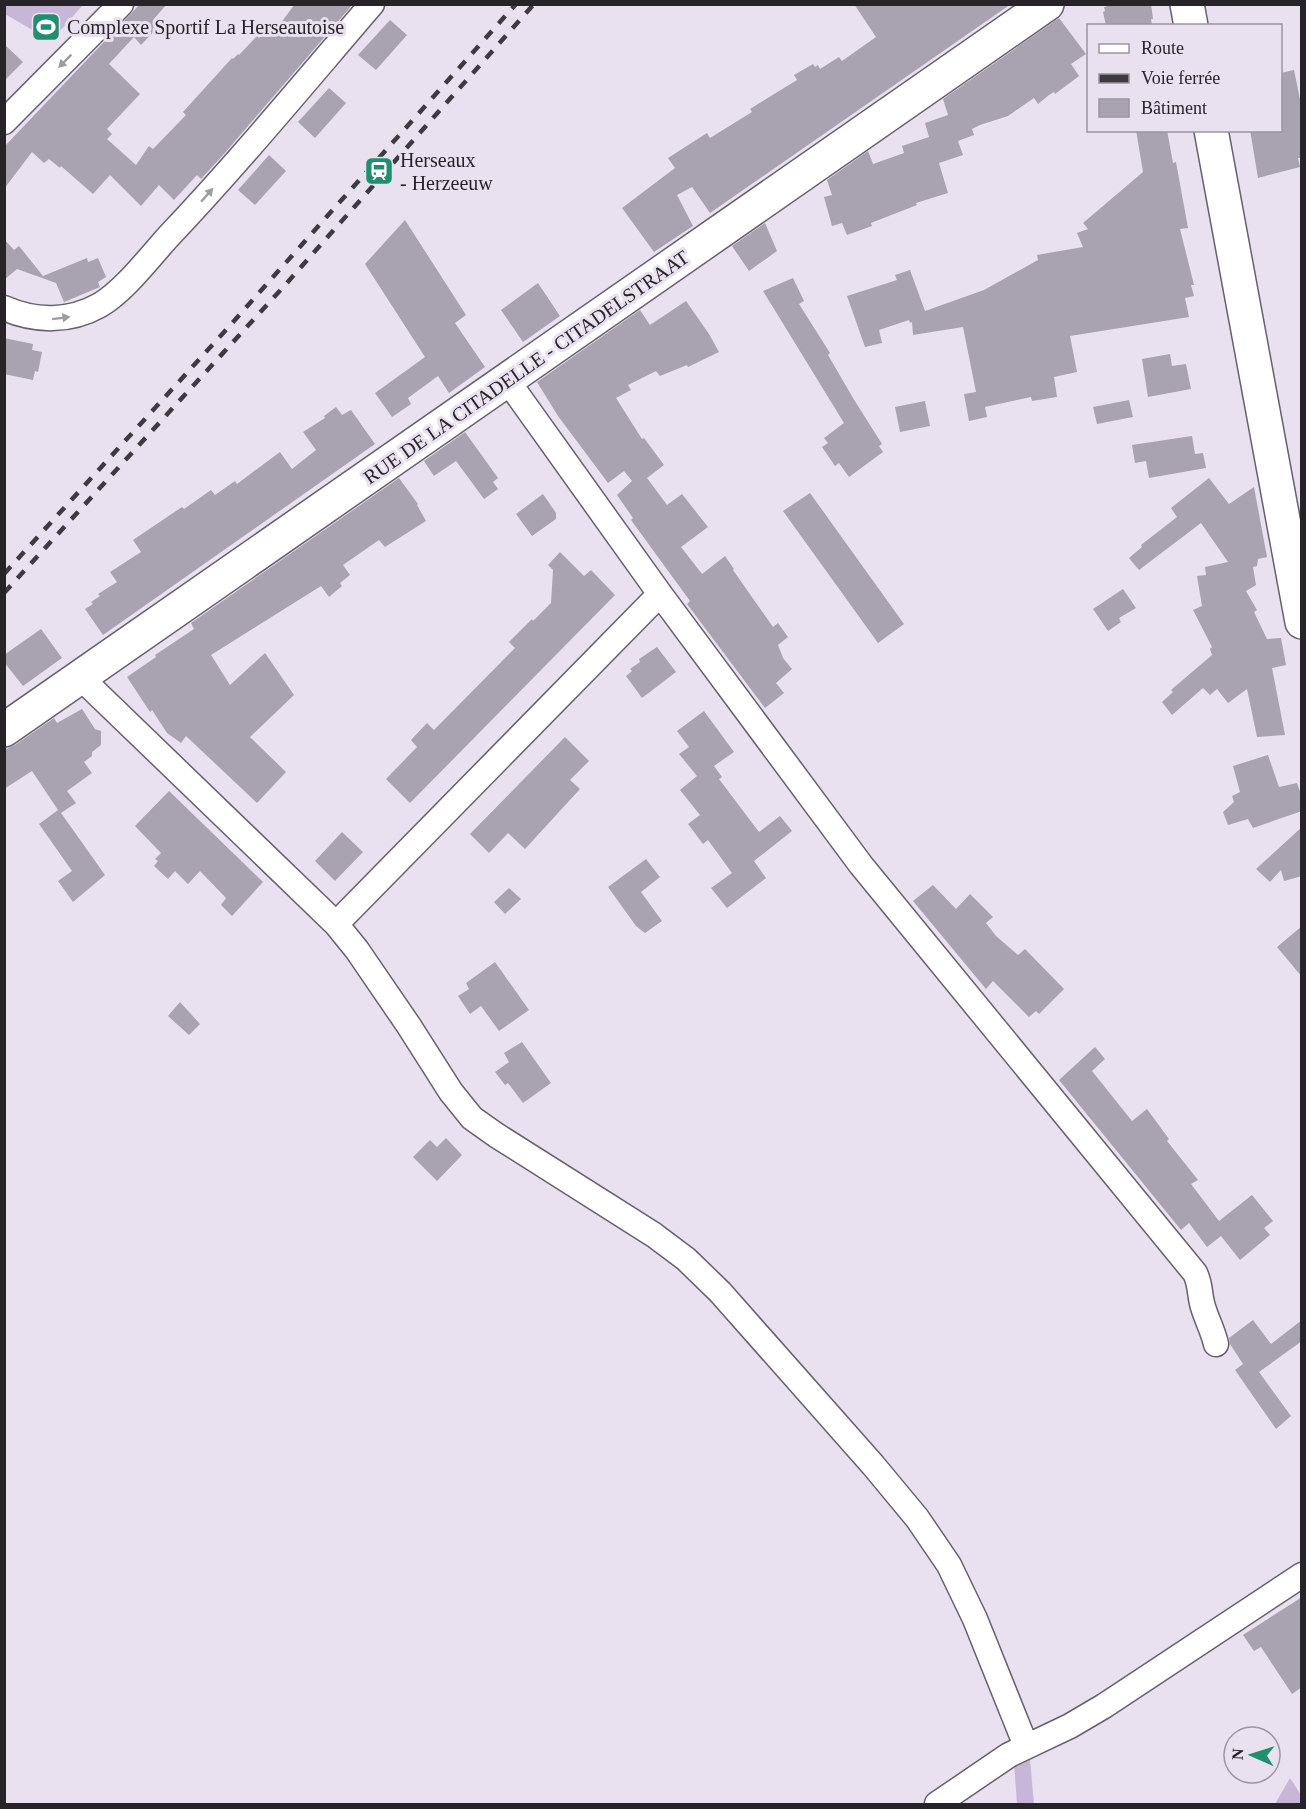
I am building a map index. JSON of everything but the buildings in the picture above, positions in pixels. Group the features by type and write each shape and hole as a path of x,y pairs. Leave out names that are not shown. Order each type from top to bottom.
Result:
{"street":[{"path":"4,123 121,4"},
{"path":"4,308 35,318 61,318 86,312 112,297 190,215 372,4"},
{"name":"RUE DE LA CITADELLE - CITADELSTRAAT","path":"4,730 1047,4"},
{"path":"1187,4 1191,24"},
{"path":"1210,132 1302,622"},
{"path":"507,380 660,594 861,865 1195,1273 1200,1283 1202,1303 1214,1332 1216,1344"},
{"path":"336,924 660,594"},
{"path":"81,677 336,924 357,950 451,1092 472,1118 495,1135 654,1235 686,1260 720,1292 895,1492 934,1542 963,1592 1026,1746"},
{"path":"937,1804 993,1765 1104,1706 1302,1575"}],"shaded area":[{"name":"Complexe Sportif La Herseautoise","path":"5,4 83,5 51,41 5,14"},
{"path":"1030,1759 1034,1804 1017,1804 1014,1764"},
{"path":"1290,1778 1301,1795 1301,1804 1275,1804"}],"railway":[{"path":"4,574 225,331 516,4"},
{"path":"4,593 286,284 534,4"}],"place":[{"name":"Complexe Sportif La Herseautoise","path":"46,27"},
{"name":"Herseaux - Herzeeuw","path":"379,171"}]}
